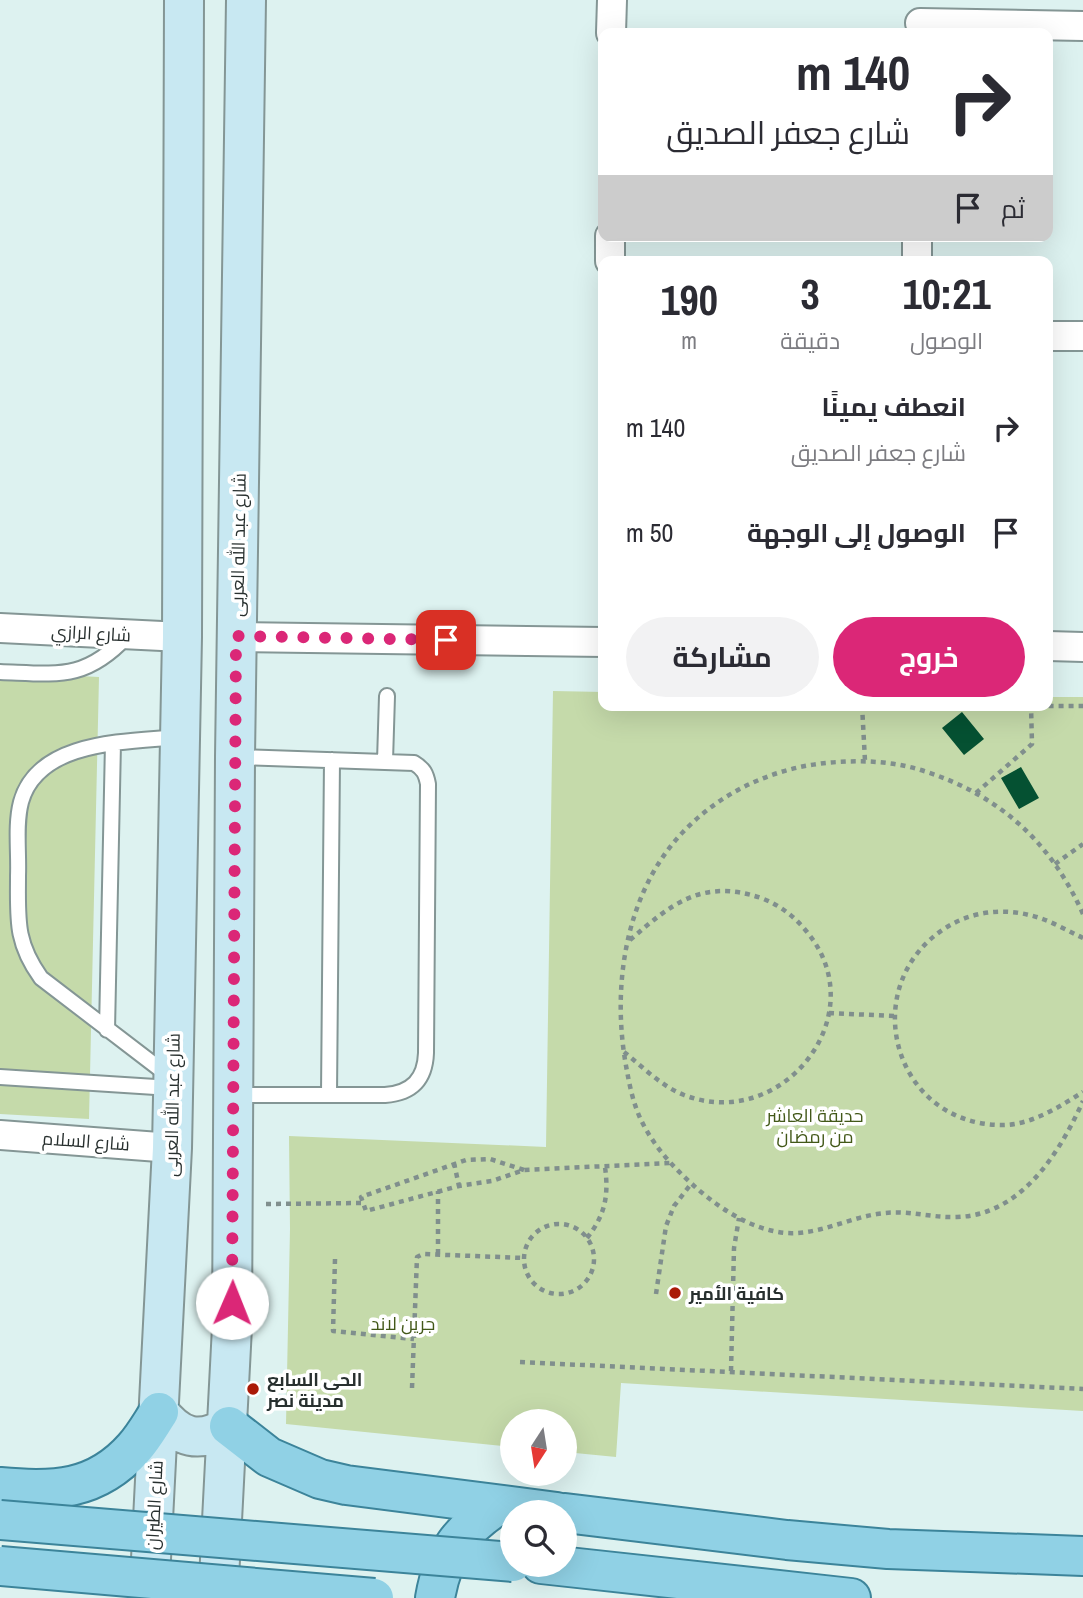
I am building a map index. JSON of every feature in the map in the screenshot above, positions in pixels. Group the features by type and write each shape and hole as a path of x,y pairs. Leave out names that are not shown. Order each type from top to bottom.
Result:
{"main road":[{"name":"شارع عبد الله العربى","path":"159,1412 172,1148 180,737 184,0"},
{"name":"شارع عبد الله العربى","path":"229,1426 236,636 246,0"},
{"path":"0,1488 40,1491 59,1489 95,1478 117,1464 135,1447 159,1412 169,1425 183,1434 199,1437 215,1434 229,1426"},
{"name":"شارع الطيران","path":"149,1598 159,1412"},
{"path":"229,1426 269,1457 320,1479 346,1485 498,1505"},
{"path":"218,1598 229,1426"},
{"path":"435,1598 439,1575 447,1554 460,1535 498,1505"},
{"path":"577,1514 875,1548 1083,1556"},
{"path":"0,1520 500,1561"},
{"path":"0,1566 374,1598"},
{"path":"577,1568 851,1598"}],"street":[{"path":"611,28 612,0"},
{"path":"920,19 1083,26"},
{"path":"1053,335 1083,336"},
{"name":"شارع الرازي","path":"0,628 181,638"},
{"path":"236,636 598,642"},
{"path":"1053,646 1083,647"},
{"name":"شارع السلام","path":"0,1135 172,1148"}],"lane":[{"path":"0,672 61,674 80,671 104,657 128,635"},
{"path":"384,761 387,696"},
{"path":"172,1084 41,978 28,960 20,940 18,919 19,818 21,801 28,785 38,772 65,754 113,743 180,737"},
{"path":"107,1030 113,743"},
{"path":"234,1095 399,1094 420,1079 425,1066 426,775 422,768 414,763 235,757"},
{"path":"329,1095 332,760"},
{"path":"0,1077 172,1084"}],"path":[{"path":"1053,706 1083,706"},
{"path":"862,711 865,761"},
{"path":"976,793 1032,744 1031,711"},
{"path":"1083,914 1045,849 1023,827 999,807 946,778 914,767 865,761 820,763 789,769 759,779 731,793 705,811 682,832 663,857 647,884 628,942 619,1005 623,1051 632,1094 641,1120 671,1163 691,1184 725,1211 783,1233 819,1231 864,1216 891,1212 914,1211 953,1217 976,1215 998,1208 1023,1189 1045,1167 1063,1143 1083,1101"},
{"path":"1055,864 1083,844"},
{"path":"623,1051 667,1086 683,1094 716,1102 751,1099 775,1089 797,1074 818,1046 829,1013 827,973 816,946 799,922 765,899 726,891 687,897 664,910 628,942"},
{"path":"1083,938 1048,921 1011,912 991,912 954,922 924,945 912,960 897,995 895,1016 896,1038 910,1077 939,1106 958,1116 979,1123 1019,1123 1064,1104 1083,1092"},
{"path":"829,1013 895,1016"},
{"path":"524,1170 490,1159 454,1163 361,1197 366,1211 459,1186 492,1181 524,1170 671,1163"},
{"path":"454,1163 459,1186"},
{"path":"587,1238 604,1213 608,1187 605,1167"},
{"path":"656,1294 666,1226 674,1206 691,1184"},
{"path":"438,1191 438,1254"},
{"path":"233,1205 363,1203"},
{"path":"731,1370 734,1248 739,1218"},
{"path":"554,1224 567,1225 587,1238 593,1250 594,1262 591,1274 575,1291 551,1294 531,1281 524,1258 526,1246 533,1236 542,1228 554,1224"},
{"path":"412,1388 415,1260 423,1254 524,1258"},
{"path":"335,1259 333,1331 414,1339"},
{"path":"520,1362 731,1370 1083,1389"}],"green space":[{"path":"0,672 99,677 89,1119 0,1114"},
{"name":"حديقة العاشر من رمضان","path":"553,691 598,692 598,711 1053,711 1053,697 1083,697 1083,1411 621,1383 616,1457 578,1453 578,1409 500,1409 500,1446 286,1424 289,1136 546,1147"}],"building":[{"path":"962,712 984,739 964,755 942,728"},
{"path":"1021,767 1039,798 1019,809 1001,778"}],"place":[{"name":"كافية الأمير","path":"675,1293"},
{"name":"الحى السابع مدينة نصر","path":"253,1389"}],"route":[{"path":"232,1303 236,636 446,640"}],"park label":[{"name":"جرين لاند","path":"403,1323"}]}
